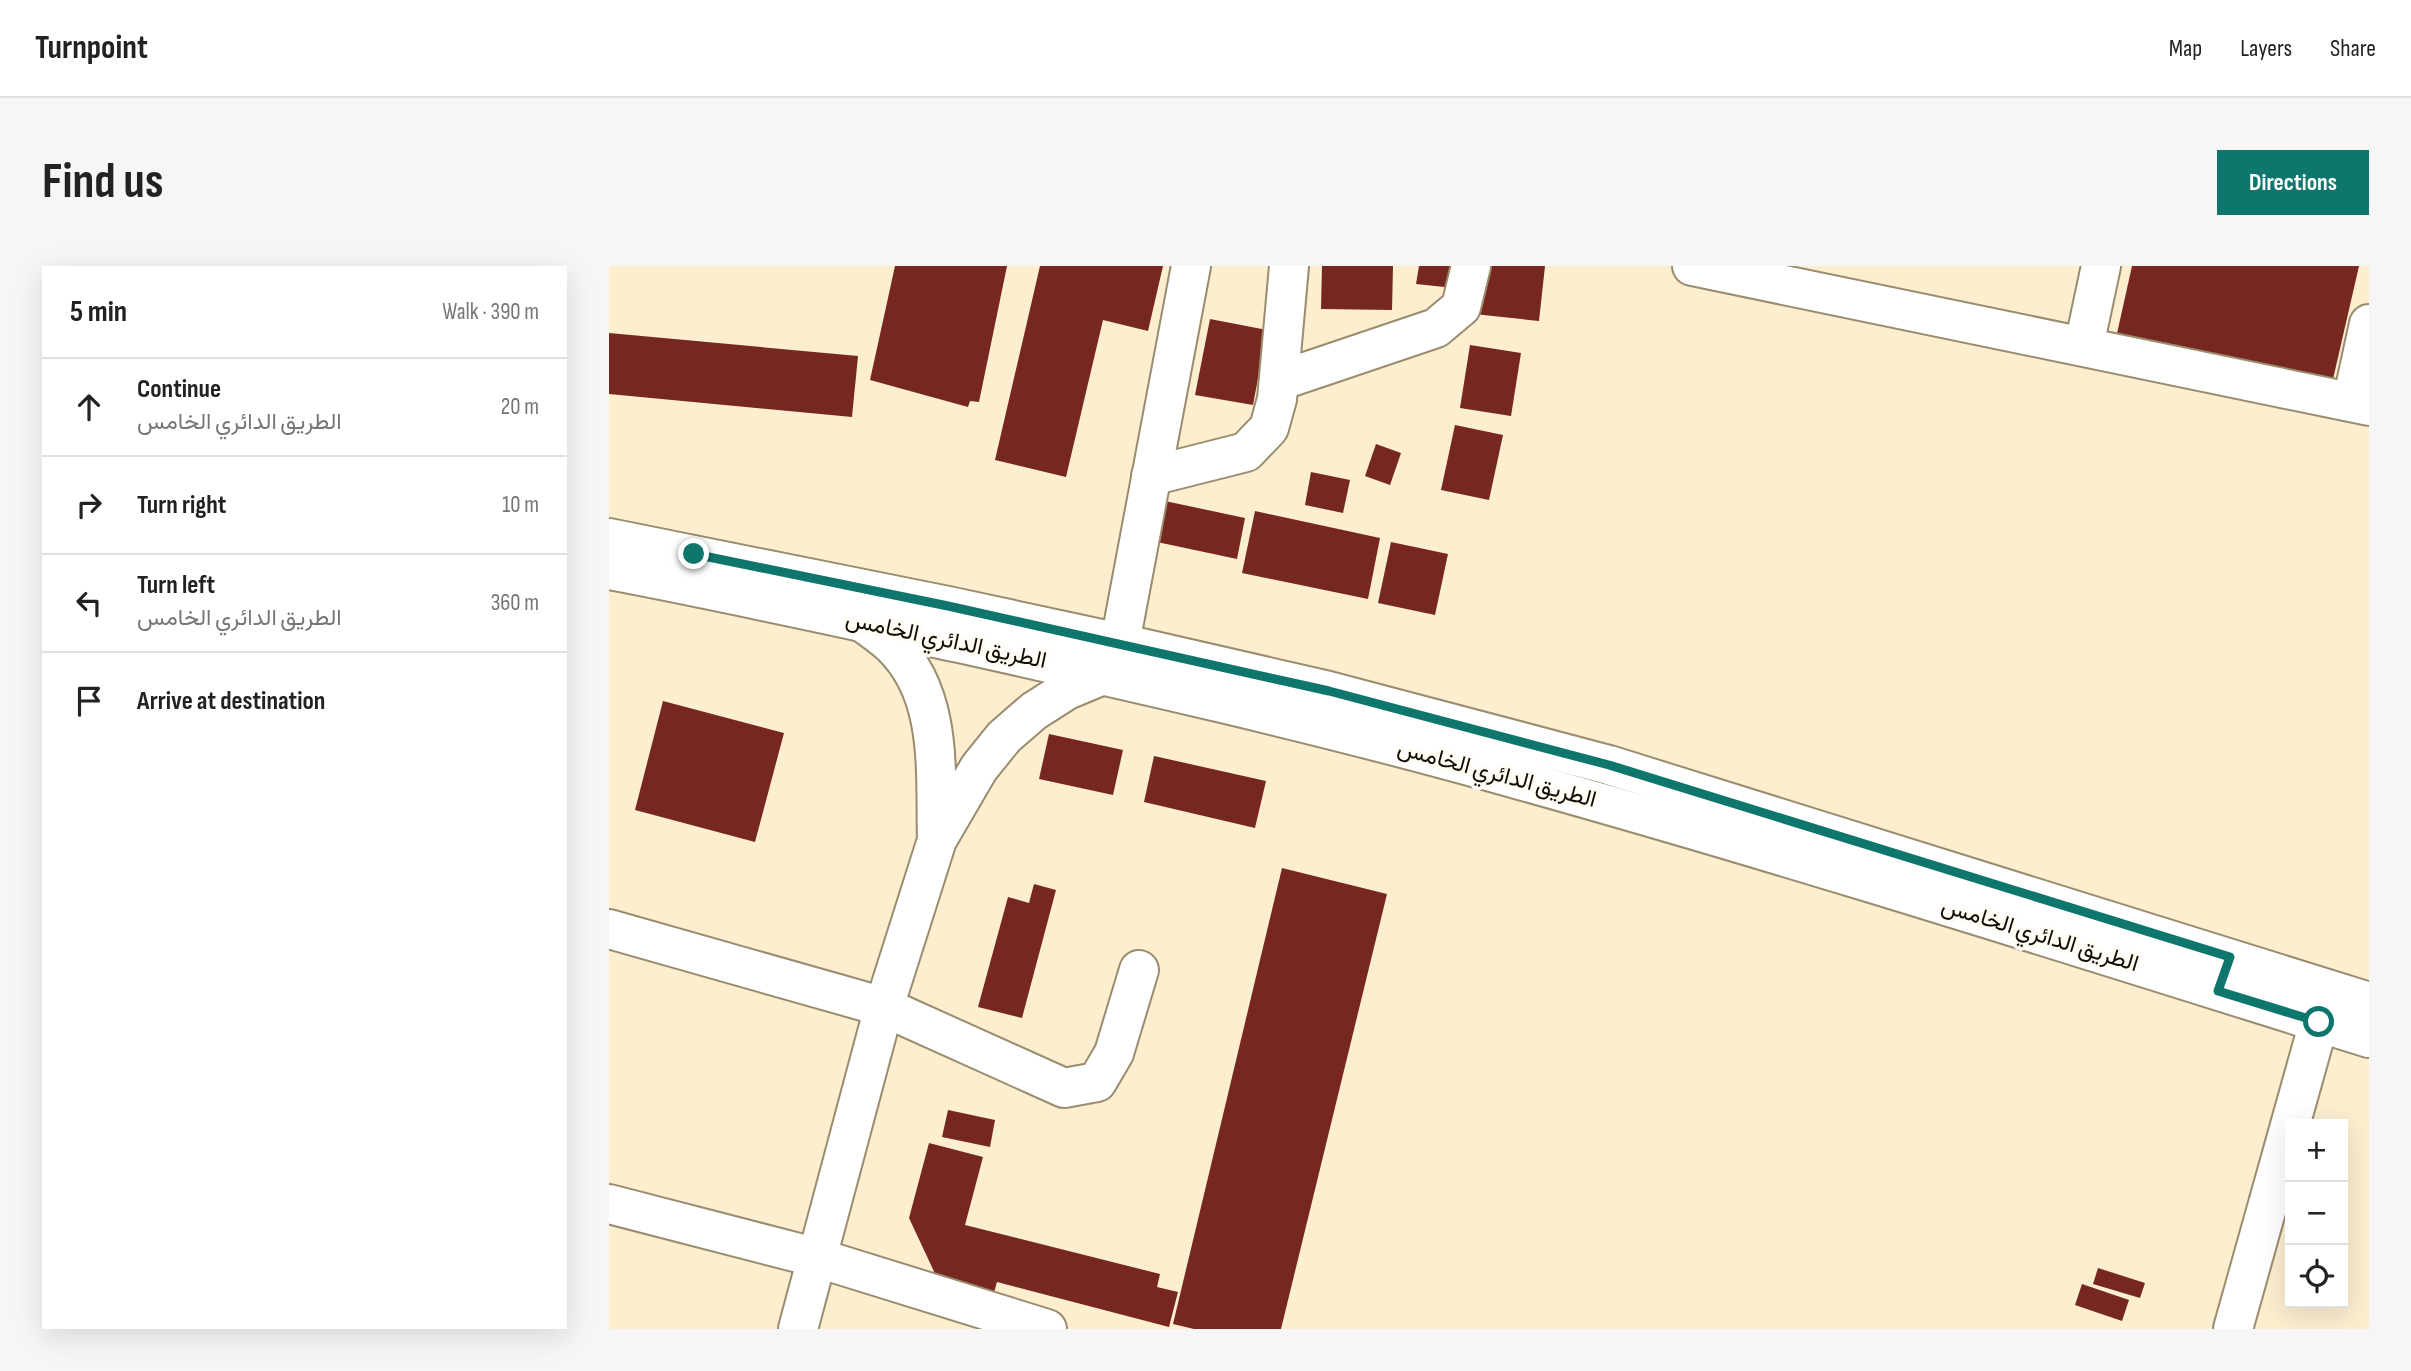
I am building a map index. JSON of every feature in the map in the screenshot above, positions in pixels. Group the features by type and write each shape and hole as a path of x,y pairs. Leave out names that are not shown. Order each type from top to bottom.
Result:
{"street":[{"path":"798,1329 884,1007 937,840 979,768 1004,737 1034,711 1111,659 1151,476 1191,266"},
{"path":"1151,476 1246,452 1269,428 1277,399 1289,266"},
{"path":"1279,381 1436,328 1461,307 1471,266"},
{"path":"1692,266 1825,279 2084,346 2361,404 2369,324"},
{"path":"2084,346 2101,266"},
{"name":"الطريق الدائري الخامس","path":"609,538 935,603 1111,659"},
{"name":"الطريق الدائري الخامس","path":"609,570 862,622 1329,691 1609,765 2224,974 2369,1002"},
{"path":"862,622 893,646 916,678 931,715 935,754 937,840"},
{"path":"609,929 884,1007 1064,1088 1097,1082 1114,1053 1139,970"},
{"name":"الطريق الدائري الخامس","path":"2224,974 2319,1022 2369,1038"},
{"path":"2233,1329 2319,1022"},
{"path":"609,1204 818,1258 1047,1329"}],"building":[{"path":"895,266 1007,266 979,402 970,401 968,407 870,380"},
{"path":"1040,266 1163,266 1148,331 1103,320 1066,477 995,460"},
{"path":"1322,266 1393,266 1392,310 1321,309"},
{"path":"1419,266 1457,266 1454,288 1416,284"},
{"path":"1479,266 1545,266 1539,321 1474,314"},
{"path":"2132,266 2359,266 2331,388 2116,338"},
{"path":"1210,319 1267,330 1253,405 1195,395"},
{"path":"609,333 858,356 852,417 609,394"},
{"path":"1470,345 1521,353 1511,416 1460,408"},
{"path":"1455,425 1503,435 1489,500 1441,490"},
{"path":"1376,444 1401,453 1390,485 1365,476"},
{"path":"1311,472 1350,480 1343,513 1305,505"},
{"path":"1165,501 1245,518 1237,559 1157,542"},
{"path":"1255,511 1380,538 1368,599 1242,573"},
{"path":"1391,542 1448,554 1435,615 1378,603"},
{"path":"663,701 784,733 755,842 635,810"},
{"path":"1049,734 1123,750 1113,795 1039,779"},
{"path":"1154,756 1266,781 1255,828 1144,802"},
{"path":"1282,868 1387,894 1281,1329 1194,1329 1173,1324"},
{"path":"1034,884 1056,890 1022,1018 978,1007 1008,897 1029,903"},
{"path":"948,1110 995,1120 990,1147 942,1137"},
{"path":"929,1143 983,1157 965,1225 1160,1274 1157,1287 1178,1292 1169,1327 997,1282 993,1296 938,1280 909,1218"},
{"path":"2098,1268 2145,1283 2140,1298 2093,1284"},
{"path":"2082,1284 2129,1300 2122,1321 2075,1305"}],"route":[{"path":"694,554 948,606 1329,691 1609,765 2230,957 2218,991 2319,1022"}]}
